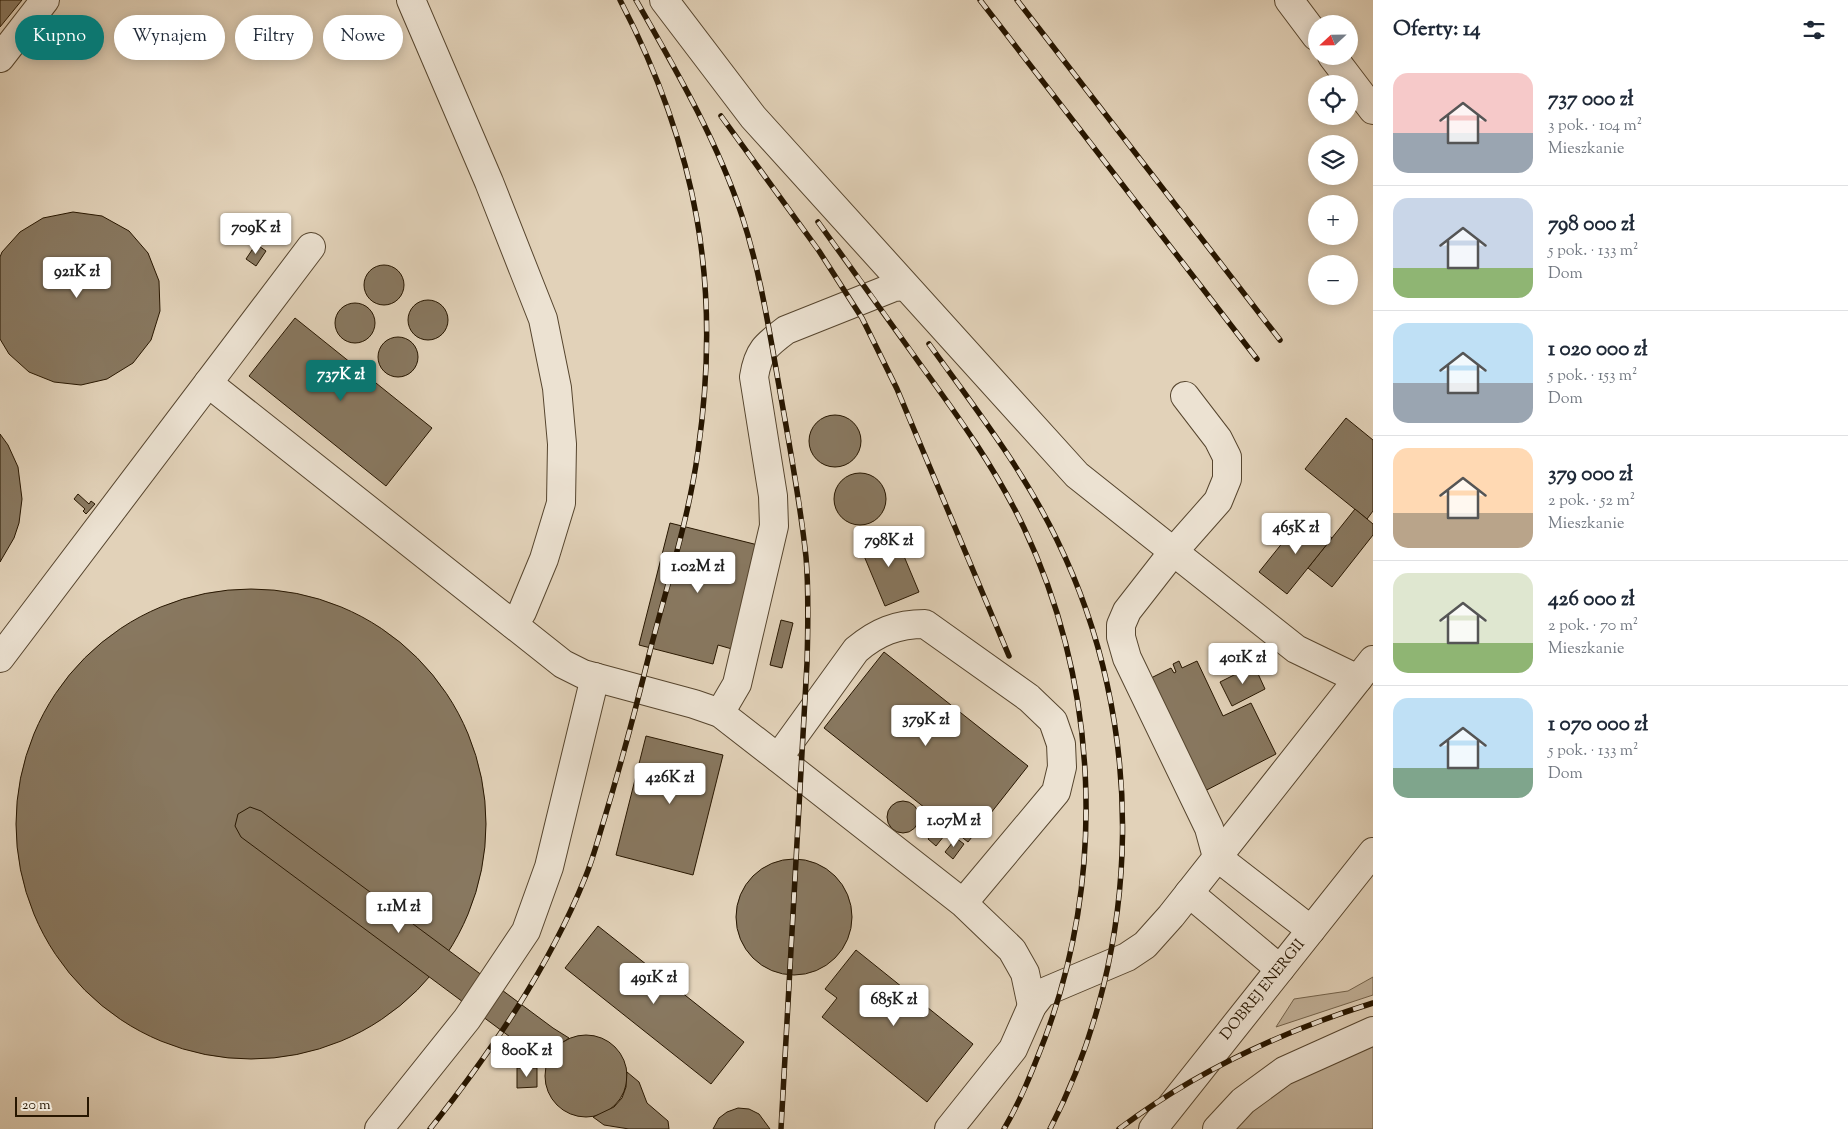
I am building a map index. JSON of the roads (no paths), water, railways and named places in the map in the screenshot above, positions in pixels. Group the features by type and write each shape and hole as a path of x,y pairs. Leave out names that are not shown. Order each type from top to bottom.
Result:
{"street":[{"path":"0,58 45,0"},
{"path":"411,0 489,182 543,319 557,388 562,444 561,503 544,559 522,612 514,624"},
{"path":"664,0 753,117 1077,476 1296,649 1365,670 1189,893 1145,945 1127,957 1042,993 1032,1006 1013,1049 949,1129"},
{"path":"1289,0 1308,25"},
{"path":"1339,65 1373,110"},
{"path":"0,658 311,247"},
{"path":"720,713 737,684 774,526 772,496 754,377 757,360 771,341 786,330 881,292 905,286"},
{"path":"208,383 563,664 596,677 720,713 962,903 1012,950 1025,973 1032,1006"},
{"path":"1185,396 1218,439 1227,457 1227,480 1218,501 1173,552 1127,611 1121,624 1121,637 1127,658 1209,828 1217,857 1311,930"},
{"path":"778,758 856,650 872,636 907,624 925,624 1029,698 1054,721 1061,744 1062,767 1056,792 962,903"},
{"path":"379,1129 466,1019 526,931 549,868 596,677"},
{"name":"DOBREJ ENERGII","path":"1153,1129 1373,852"},
{"path":"1189,893 1280,969"},
{"path":"1217,1129 1243,1101 1284,1071 1373,1031"}],"railway":[{"path":"430,1129 496,1040 536,977 554,945 585,878 628,736 677,551 694,476 705,390 707,331 704,274 697,219 685,164 668,110 646,55 620,0"},
{"path":"636,0 695,106 721,160 742,216 754,258 768,322 804,536 808,583 807,663 781,1129"},
{"path":"980,0 1257,359"},
{"path":"1017,0 1280,340"},
{"path":"721,116 819,251 862,318 897,389 1009,656"},
{"path":"818,222 976,443 1001,485 1024,528 1049,589 1068,652 1080,716 1086,781 1085,846 1078,911 1065,976 1045,1038 1021,1096 1004,1129"},
{"path":"929,344 1014,464 1057,540 1086,611 1107,684 1119,759 1122,835 1117,911 1103,986 1081,1059 1050,1129"},
{"path":"1119,1129 1178,1089 1241,1055 1306,1026 1373,1003"}]}
